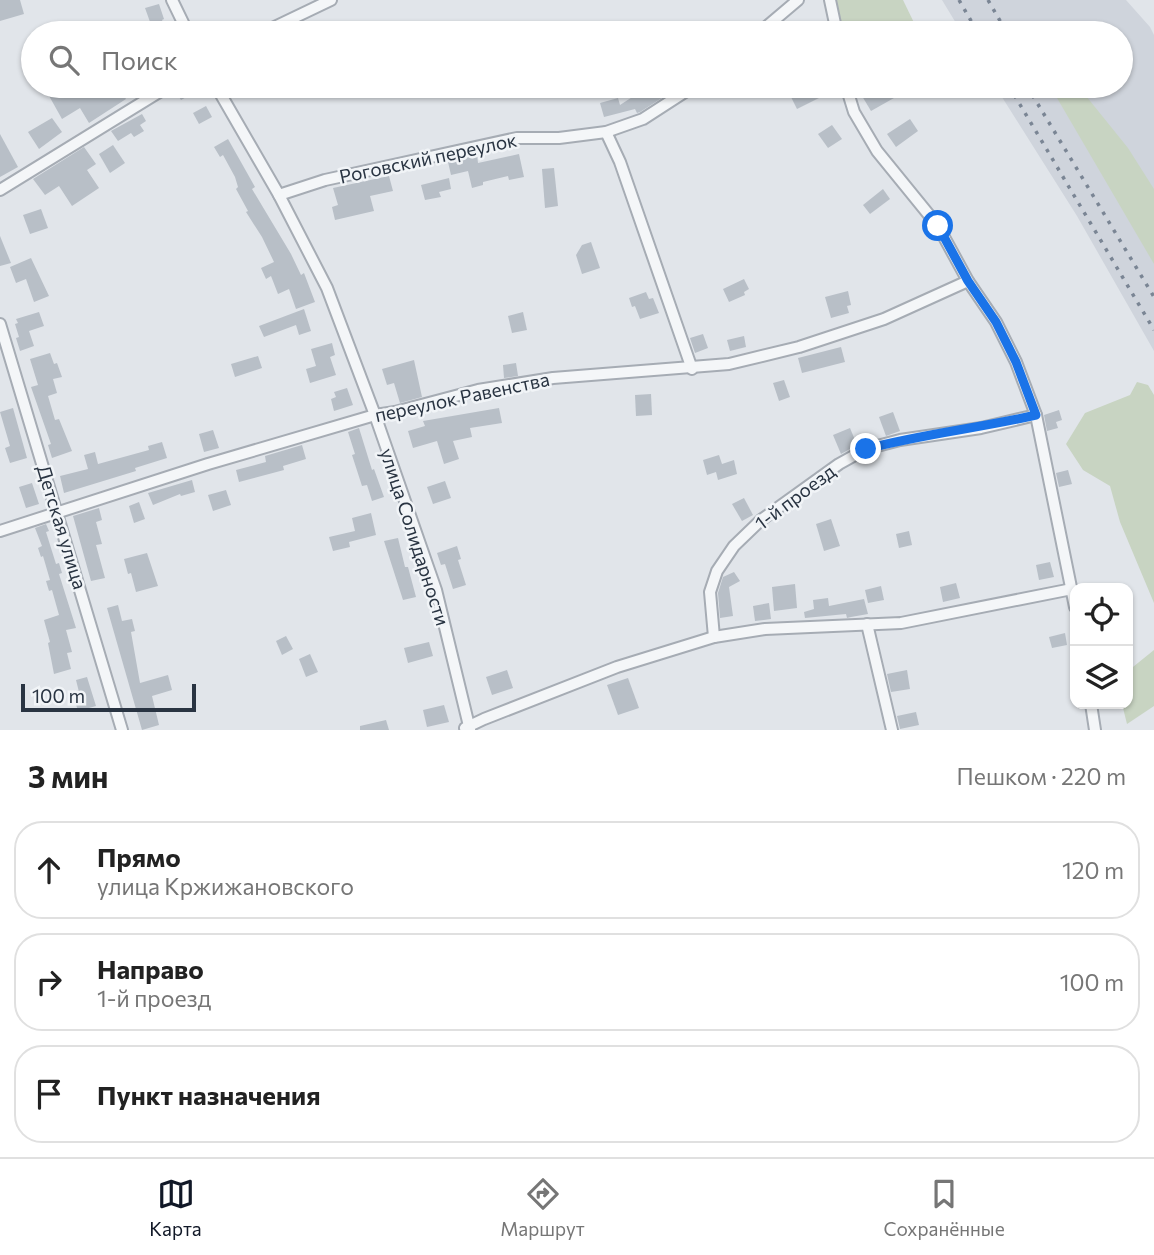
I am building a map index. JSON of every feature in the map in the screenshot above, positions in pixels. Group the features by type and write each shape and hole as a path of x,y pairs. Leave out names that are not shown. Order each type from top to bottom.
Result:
{"street":[{"path":"172,0 182,21"},
{"path":"287,21 331,0"},
{"path":"773,21 798,0"},
{"path":"830,0 834,21"},
{"path":"0,190 150,98"},
{"name":"улица Солидарности","path":"223,98 279,195 327,288 436,590 467,728"},
{"name":"Роговский переулок","path":"279,195 325,180 517,138 559,138 606,132 643,119 675,98"},
{"path":"849,98 853,112 877,151 938,226 968,281 996,322 1016,362 1036,415 1071,583"},
{"path":"606,132 620,162 692,369"},
{"name":"переулок Равенства","path":"0,531 375,415 478,390 553,378 729,364 884,319 968,281"},
{"name":"Детская улица","path":"0,324 122,730"},
{"name":"1-й проезд","path":"714,637 710,592 717,571 734,546 761,520 817,480 866,449 900,440 981,428 1036,415"},
{"path":"467,728 617,667 714,637 765,629 901,622 1070,589"},
{"path":"867,624 892,730"},
{"path":"1092,709 1095,730"}],"shaded area":[{"path":"942,0 1126,0 1150,27 1154,35 1154,351 1077,216 1003,98 1133,98 1133,21 955,21"}],"green space":[{"path":"835,0 903,0 913,21 841,21"},
{"path":"1057,98 1088,98 1128,148 1154,189 1154,264"},
{"path":"1137,382 1148,385 1154,395 1154,603 1120,522 1110,486 1083,470 1066,444 1085,413 1130,395"},
{"path":"1154,650 1154,706 1127,724 1123,709 1133,709 1133,667"}],"building":[{"path":"0,0 20,0 24,14 0,21"},
{"path":"159,4 164,19 150,21 145,8"},
{"path":"50,98 126,99 89,123 80,108 62,119"},
{"path":"618,98 620,105 631,98 662,98 637,113 635,109 604,117 600,103"},
{"path":"792,98 819,98 797,109"},
{"path":"863,98 894,98 871,111"},
{"path":"206,106 212,117 199,124 193,113"},
{"path":"142,114 146,121 140,125 144,131 134,137 131,133 118,141 111,131"},
{"path":"52,118 62,132 39,149 28,132"},
{"path":"910,119 918,131 896,147 887,134"},
{"path":"832,125 842,139 828,148 818,134"},
{"path":"0,134 18,167 0,177"},
{"path":"228,139 255,187 252,189 301,275 304,273 315,302 296,309 289,289 278,294 271,276 266,279 261,268 274,262 246,212 248,211 236,189 238,187 235,177 223,155 220,157 214,147"},
{"path":"113,145 125,163 110,173 99,154"},
{"path":"84,147 96,164 87,170 99,188 72,206 59,186 45,195 33,179"},
{"path":"519,154 524,177 509,180 508,176 483,182 483,185 472,188 468,171 451,175 448,162 477,155 478,163"},
{"path":"554,168 558,206 545,208 542,169"},
{"path":"389,176 393,191 370,196 374,211 335,220 332,207 338,205 333,188"},
{"path":"449,178 451,189 439,192 441,197 425,200 421,185"},
{"path":"883,189 890,199 870,214 863,205"},
{"path":"41,209 48,228 30,234 23,215"},
{"path":"0,236 11,263 0,266"},
{"path":"591,242 600,268 582,274 576,255 582,245"},
{"path":"31,258 49,296 34,302 26,279 16,283 10,267"},
{"path":"744,279 749,289 744,292 745,295 729,302 723,289"},
{"path":"848,291 851,305 847,306 849,313 831,318 825,297"},
{"path":"646,292 649,299 653,298 659,313 640,319 629,298"},
{"path":"304,309 311,331 299,335 296,325 264,337 259,326"},
{"path":"39,312 44,326 29,331 34,346 20,351 16,338 19,337 16,319"},
{"path":"523,312 527,330 512,333 508,316"},
{"path":"703,334 708,348 695,353 690,338"},
{"path":"744,336 746,347 730,351 727,340"},
{"path":"332,343 335,355 330,357 336,375 310,383 306,369 316,366 311,349"},
{"path":"841,347 845,362 802,373 798,358"},
{"path":"50,353 62,377 53,379 57,393 48,396 55,420 59,419 72,451 52,458 48,445 51,444 31,387 38,385 30,359"},
{"path":"258,356 262,368 235,377 231,364"},
{"path":"414,360 422,397 400,403 394,383 387,385 382,369"},
{"path":"516,363 518,376 504,378 503,365"},
{"path":"784,380 790,397 779,401 773,383"},
{"path":"347,388 353,405 334,411 331,399 336,397 334,392"},
{"path":"651,394 652,415 636,416 635,395"},
{"path":"13,408 27,458 10,463 5,448 10,446 0,412"},
{"path":"499,408 502,423 470,428 472,437 453,441 459,459 444,464 437,441 413,448 408,431 425,426 423,421"},
{"path":"1059,410 1062,420 1056,422 1058,428 1047,431 1044,415"},
{"path":"893,412 900,431 886,436 879,417"},
{"path":"359,428 384,497 372,501 367,485 362,486 352,455 355,454 348,432"},
{"path":"850,428 857,445 841,454 833,435"},
{"path":"213,430 219,448 204,452 199,434"},
{"path":"162,442 167,458 135,468 136,471 64,493 60,476 88,469 84,455 95,452 98,464 149,450 148,446"},
{"path":"302,445 306,459 283,466 284,470 239,482 236,470 266,462 265,456"},
{"path":"719,455 722,464 734,460 737,474 718,480 716,472 707,475 703,460"},
{"path":"1068,470 1072,484 1059,487 1056,473"},
{"path":"192,480 195,492 181,496 180,494 153,505 148,493"},
{"path":"445,481 451,498 433,504 427,487"},
{"path":"32,483 39,504 26,508 19,487"},
{"path":"226,490 231,505 213,511 208,495"},
{"path":"744,498 753,515 742,521 732,504"},
{"path":"139,502 145,519 134,523 129,506"},
{"path":"99,508 102,520 96,522 102,544 96,545 105,578 91,581 73,516"},
{"path":"371,513 376,535 349,542 350,547 333,551 329,537 355,531 352,518"},
{"path":"831,519 840,546 824,551 816,524"},
{"path":"46,524 49,531 46,532 56,564 59,563 62,573 59,574 76,628 66,630 72,652 67,653 71,669 54,674 44,620 59,615 52,590 49,591 46,581 50,580 38,548 42,546 35,528"},
{"path":"909,531 912,545 899,548 896,534"},
{"path":"398,538 416,597 403,600 384,541"},
{"path":"457,546 461,559 458,560 466,585 453,589 445,564 441,565 437,553"},
{"path":"147,553 158,586 136,592 124,559"},
{"path":"1050,562 1054,577 1039,580 1036,565"},
{"path":"734,572 740,581 729,587 733,616 720,618 718,593 723,577"},
{"path":"956,583 960,598 943,602 940,587"},
{"path":"795,584 797,608 774,611 772,587"},
{"path":"881,586 884,600 868,603 865,590"},
{"path":"828,598 829,606 864,599 868,614 847,618 846,614 805,618 804,612 814,609 813,600"},
{"path":"769,603 771,619 755,621 753,606"},
{"path":"118,605 122,621 132,619 135,631 131,632 140,683 168,675 172,690 152,696 159,725 142,730 107,608"},
{"path":"1065,633 1067,645 1052,648 1049,637"},
{"path":"286,636 293,649 282,655 276,641"},
{"path":"429,642 433,656 408,663 404,648"},
{"path":"310,654 318,672 306,677 299,659"},
{"path":"507,670 513,688 492,695 486,677"},
{"path":"907,670 910,689 891,692 887,674"},
{"path":"87,677 96,706 78,711 75,701 81,700 76,680"},
{"path":"628,678 639,708 618,715 607,685"},
{"path":"444,705 449,722 427,727 423,710"},
{"path":"916,712 919,725 900,729 897,716"},
{"path":"386,720 389,730 360,730 360,726"}],"railway":[{"path":"959,0 971,21"},
{"path":"988,0 1000,21"},
{"path":"1016,98 1154,330"},
{"path":"1034,98 1154,297"}],"route":[{"path":"866,449 900,440 981,428 1036,415 1016,362 996,322 968,281 938,226"}]}
